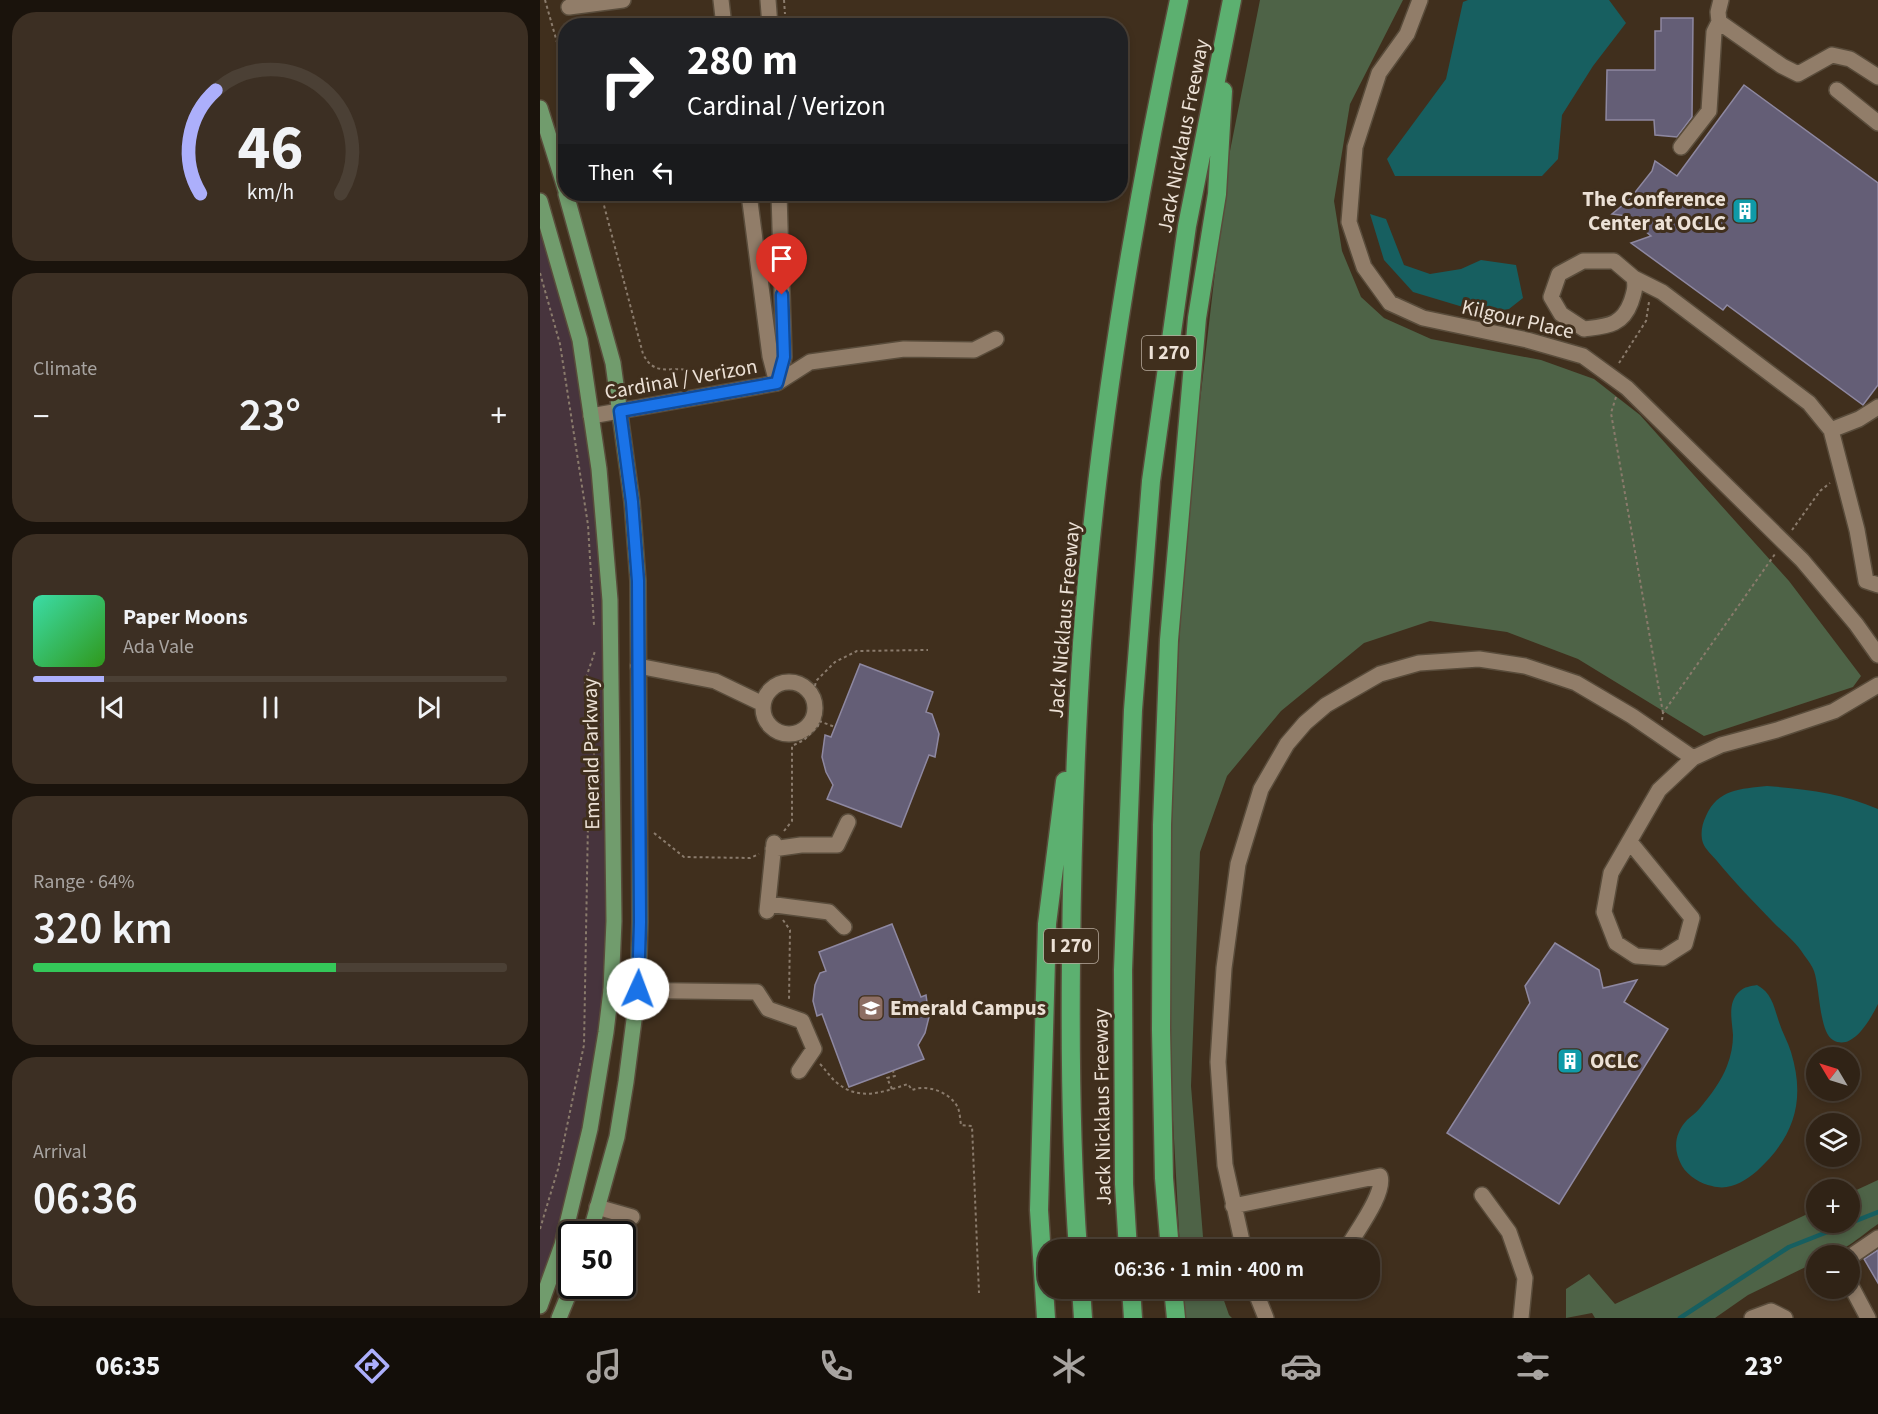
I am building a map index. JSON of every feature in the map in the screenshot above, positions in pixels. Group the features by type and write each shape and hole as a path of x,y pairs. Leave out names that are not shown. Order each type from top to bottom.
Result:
{"highway":[{"name":"Jack Nicklaus Freeway","path":"1078,1239 1070,1065 1072,863 1082,642 1114,355 1158,100 1179,0"},
{"name":"Jack Nicklaus Freeway","path":"1127,1239 1124,1184 1123,969 1133,710 1151,481 1187,226 1232,0"},
{"path":"1169,1239 1164,1179 1161,1030 1162,825 1169,640 1197,318 1217,194 1225,37"},
{"path":"1046,1318 1039,1210 1047,924 1082,642"},
{"path":"1082,1299 1083,1318"},
{"path":"1132,1299 1133,1318"},
{"path":"1174,1299 1176,1318"}],"main road":[{"path":"540,108 558,166"},
{"name":"Emerald Parkway","path":"540,201 580,340 599,469 610,600 614,807 614,921 611,990 601,1070 590,1129 562,1245 540,1306"},
{"path":"568,201 613,363 632,502 638,581 640,922 638,989 617,1137 593,1221"},
{"path":"559,1318 567,1299"}],"street":[{"path":"569,8 623,0"},
{"path":"721,0 723,18"},
{"path":"768,0 769,18"},
{"name":"Kilgour Place","path":"1420,0 1407,34 1379,73 1355,147 1349,222 1364,267 1390,303 1423,318 1527,340 1582,356 1621,384 1802,560 1856,624 1878,655"},
{"path":"1681,147 1709,111 1714,32 1719,22 1718,12 1721,0"},
{"path":"1719,22 1782,66 1798,74 1832,55 1850,59 1878,77"},
{"path":"1837,90 1878,123"},
{"path":"750,201 770,356 777,383"},
{"path":"777,383 784,357 779,201"},
{"path":"1641,281 1636,287 1626,314 1611,326 1584,329 1561,314 1551,297 1559,274 1583,261 1614,261 1641,281 1662,292 1809,402 1831,430 1857,530 1866,581 1878,585"},
{"path":"1582,356 1588,329"},
{"path":"777,383 810,362 904,349 974,350 996,339"},
{"name":"Cardinal / Verizon","path":"591,416 777,383"},
{"path":"1831,430 1859,419 1878,407"},
{"path":"1241,1239 1225,1165 1218,1062 1224,968 1238,864 1261,789 1287,744 1305,723 1326,705 1380,674 1419,663 1479,659 1525,666 1576,683 1632,716 1693,758"},
{"path":"638,666 715,681 763,704"},
{"path":"1630,842 1692,918 1685,944 1663,958 1636,956 1616,943 1604,912 1611,873 1659,790 1693,758 1721,745 1834,711 1878,685"},
{"path":"844,927 829,912 772,911 777,841 801,845 837,845 848,822"},
{"path":"611,990 757,992 768,1009 802,1021 814,1049 799,1071"},
{"path":"1233,1206 1380,1176 1383,1183 1377,1197 1352,1239"},
{"path":"1482,1195 1509,1232 1524,1278 1521,1318"},
{"path":"597,1207 632,1217"},
{"path":"1860,1250 1878,1238"},
{"path":"1258,1299 1266,1318"},
{"path":"1858,1299 1868,1318"},
{"path":"1752,1318 1771,1311 1785,1318"}],"path":[{"path":"545,0 558,46"},
{"path":"784,0 785,17"},
{"path":"603,201 643,354 648,364 660,369 685,369 712,375 748,369 757,370 777,383"},
{"path":"540,273 560,344 588,525 595,626"},
{"path":"1641,281 1646,321 1619,362 1618,366 1623,378 1612,404 1611,413 1663,713 1658,734"},
{"path":"1663,713 1820,491 1842,472"},
{"path":"540,1229 558,1169 584,1045 588,822 595,742 585,681 596,649"},
{"path":"652,832 684,858 750,858 777,841 792,821 792,746 812,733 819,721 821,712 820,701 815,691 816,681 845,655 856,651 928,650"},
{"path":"819,721 835,727"},
{"path":"772,911 790,930 788,1001 793,1003"},
{"path":"819,1062 834,1080 851,1092 874,1094 908,1084 912,1090 927,1089 945,1094 958,1107 961,1125 972,1126 979,1293"},
{"path":"892,1089 887,1078 895,1076 893,1071"}],"shaded area":[{"path":"540,201 580,340 610,600 606,1032 560,1221 558,1221 558,1231 540,1306"}],"green space":[{"path":"1260,0 1403,0 1350,104 1334,201 1342,251 1361,297 1384,318 1431,339 1541,360 1594,379 1640,415 1789,581 1861,676 1853,687 1704,736 1578,659 1507,632 1430,621 1364,643 1281,711 1227,776 1200,852 1191,1086 1204,1239 1179,1239 1168,1027 1173,732 1189,495 1228,161"},
{"path":"1878,1180 1878,1224 1849,1245 1806,1245 1806,1267 1748,1295 1715,1318 1595,1318 1592,1313 1566,1318 1566,1289 1589,1274 1615,1304 1806,1215 1806,1233 1860,1233 1860,1188"},
{"path":"1184,1299 1223,1299 1232,1318 1185,1318"}],"water":[{"path":"1468,0 1609,0 1626,23 1593,66 1562,115 1558,159 1542,176 1395,176 1387,159 1446,79 1463,2"},
{"path":"1370,214 1386,219 1404,265 1430,274 1461,269 1481,260 1516,265 1523,298 1509,309 1483,313 1413,292 1384,260"},
{"path":"1767,786 1824,793 1851,799 1878,809 1878,1004 1860,1032 1847,1041 1833,1040 1828,1035 1822,1019 1814,971 1810,963 1794,942 1737,884 1703,843 1703,822 1717,800 1731,792"},
{"path":"1757,985 1772,1001 1791,1052 1797,1086 1794,1117 1780,1145 1757,1171 1747,1179 1730,1186 1712,1186 1695,1179 1682,1166 1676,1148 1677,1136 1687,1120 1708,1098 1725,1071 1733,1043 1731,1012 1733,1000 1742,990"}],"building":[{"path":"1661,18 1693,18 1692,117 1677,137 1655,135 1654,120 1606,120 1607,70 1655,70 1655,31 1661,31"},
{"name":"The Conference Center at OCLC","path":"1744,85 1878,183 1878,385 1863,405 1727,305 1723,310 1631,243 1651,236 1627,216 1612,214 1629,200 1652,171 1655,161 1677,176"},
{"path":"860,664 933,692 926,712 932,714 939,734 935,757 929,755 901,827 827,799 833,785 822,757 825,735 831,737"},
{"name":"Emerald Campus","path":"892,924 921,997 926,995 929,1017 925,1033 918,1045 924,1059 849,1087 822,1014 817,1016 813,1001 815,985 820,973 826,971 819,952"},
{"name":"OCLC","path":"1555,943 1599,970 1603,988 1637,980 1624,1002 1668,1029 1559,1204 1447,1133 1530,1003 1525,986"},
{"path":"1878,1250 1878,1283 1864,1259"}],"waterway":[{"path":"1680,1318 1789,1247 1878,1212"}],"place":[{"name":"The Conference Center at OCLC","path":"1745,211"},
{"name":"Emerald Campus","path":"871,1008"},
{"name":"OCLC","path":"1570,1061"}],"route":[{"path":"638,989 640,922 638,581 632,502 620,411 777,383 784,357 782,295"}]}
